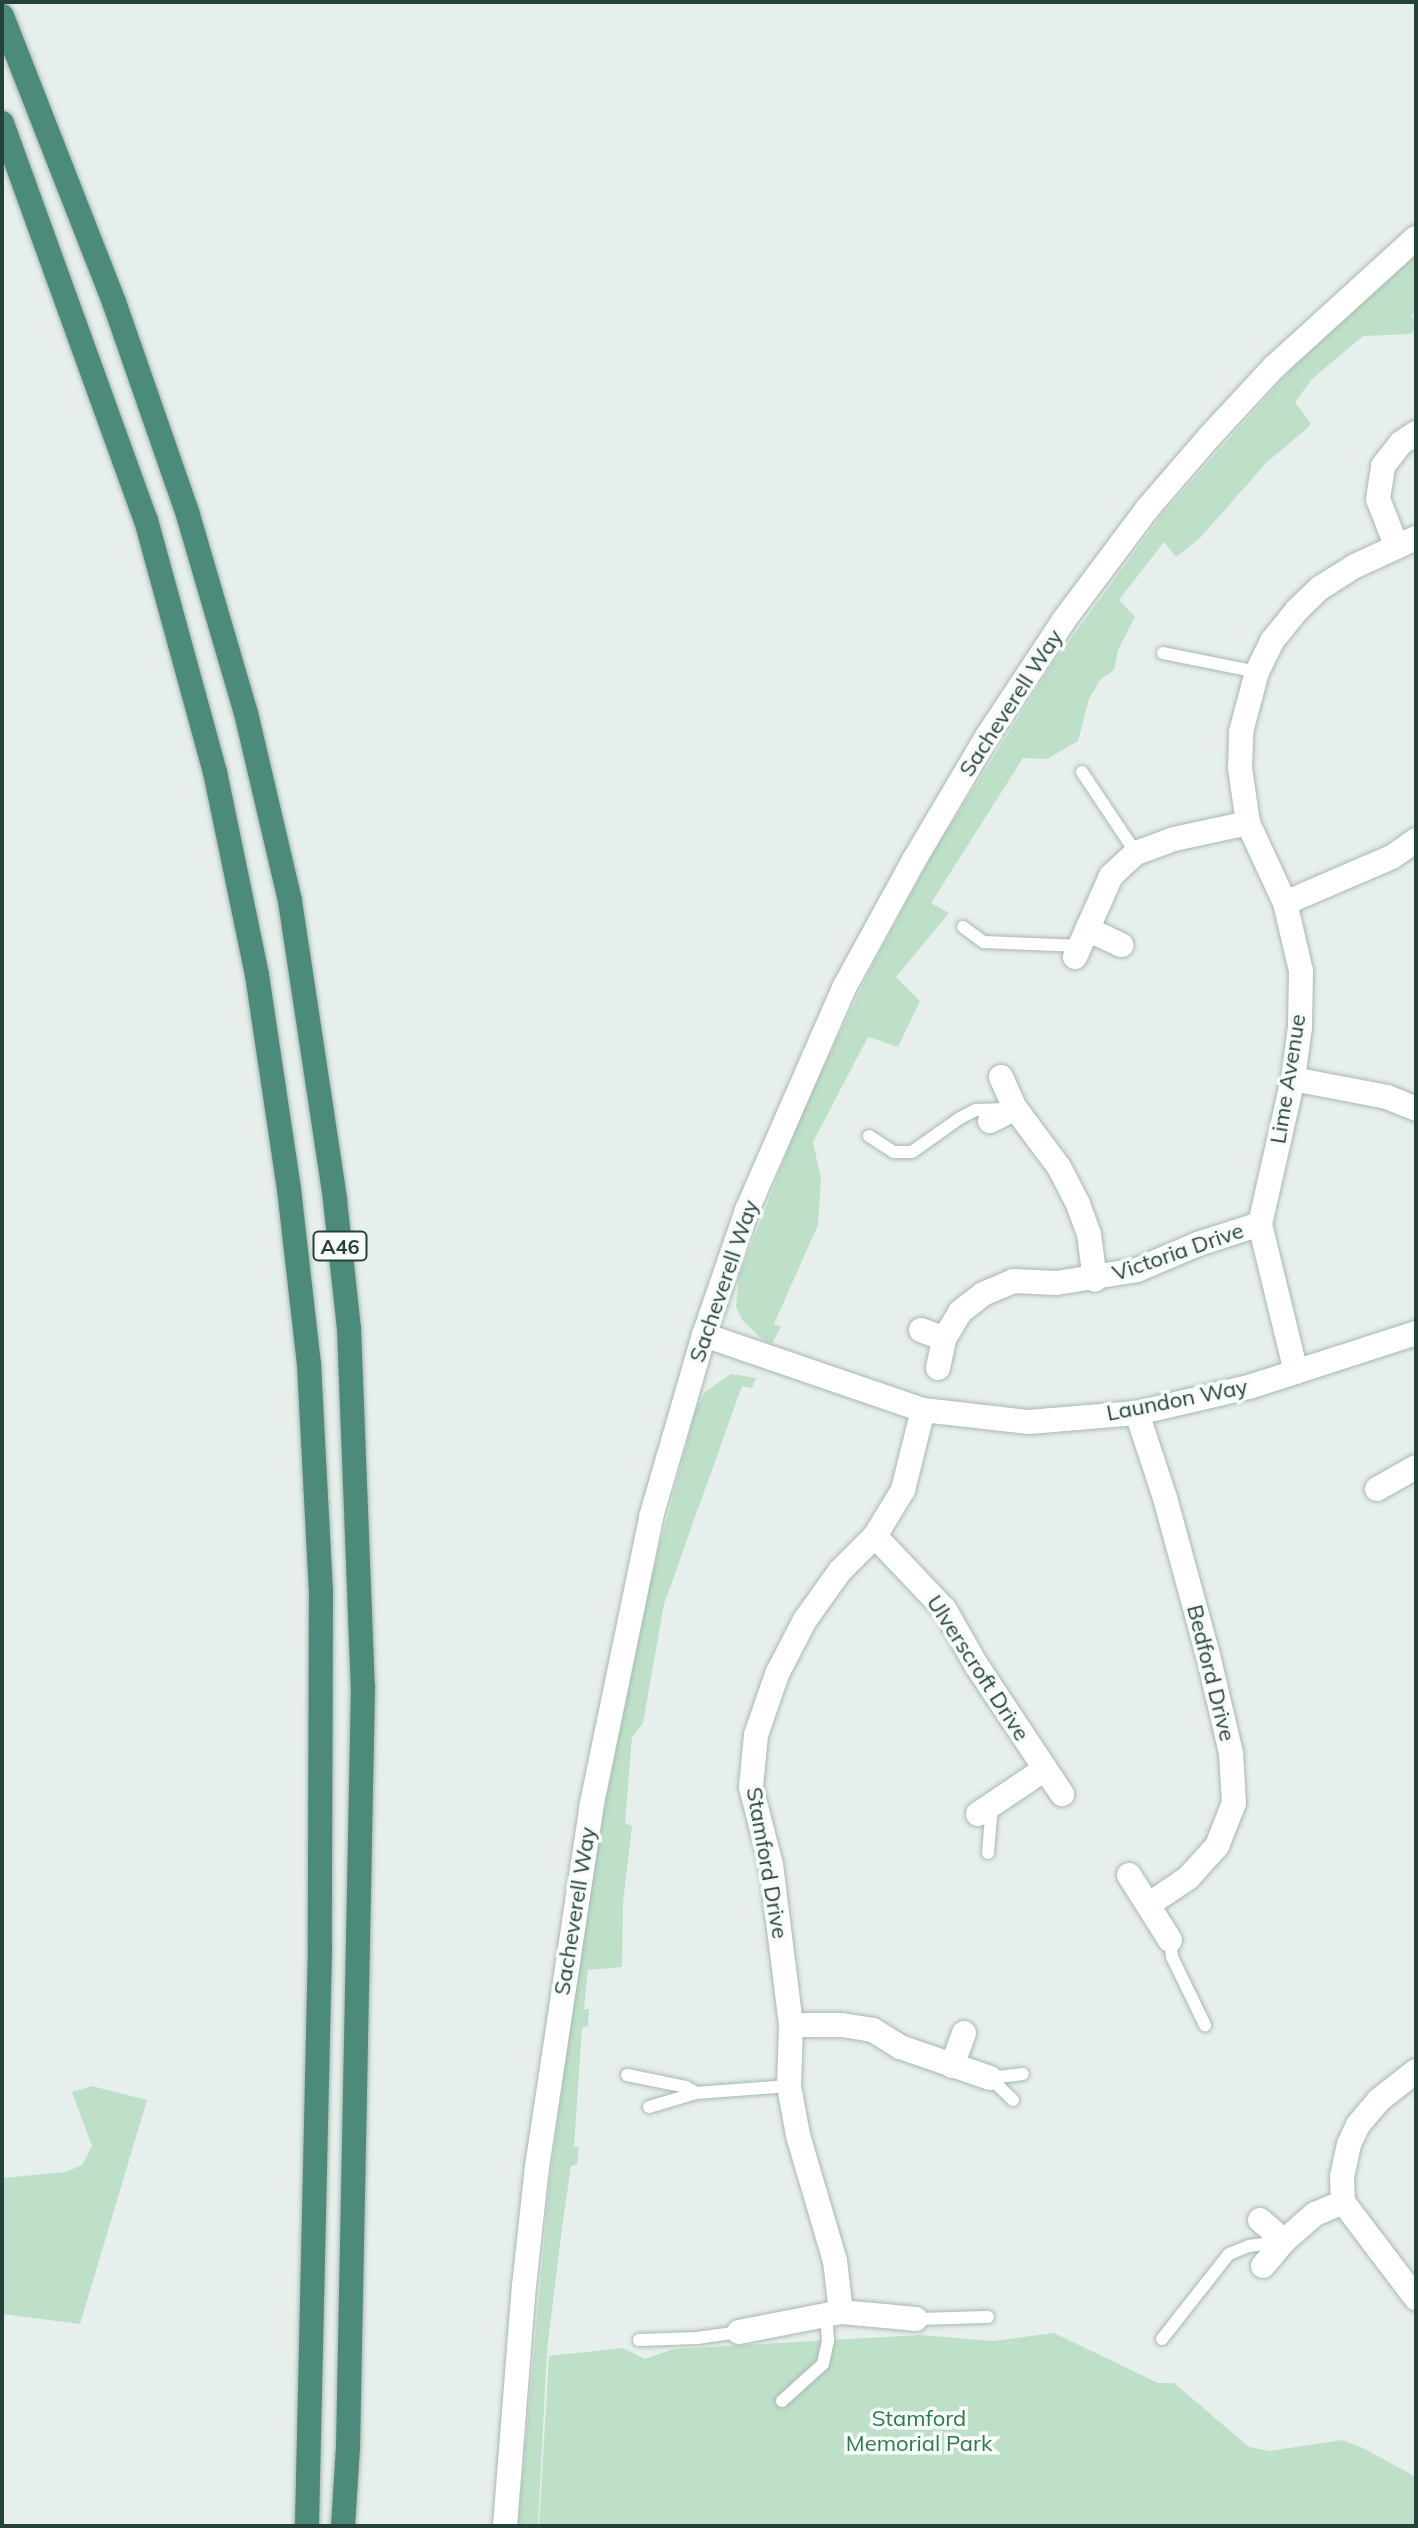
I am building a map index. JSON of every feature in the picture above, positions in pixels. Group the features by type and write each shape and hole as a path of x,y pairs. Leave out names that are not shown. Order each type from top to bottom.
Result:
{"highway":[{"name":"A46","path":"2,16 114,302 188,515 246,713 290,901 335,1200 349,1328 363,1687 349,2416 343,2526"},
{"name":"A46","path":"2,123 146,520 215,772 257,975 289,1189 309,1364 321,1590 320,1947 307,2526"}],"street":[{"name":"Sacheverell Way","path":"505,2526 525,2271 570,1929 619,1664 651,1517 704,1335 747,1210 845,986 914,860 988,735 1064,620 1147,509 1274,367 1416,238"},
{"path":"1406,542 1378,499 1383,466 1401,443 1416,433"},
{"name":"Lime Avenue","path":"1296,1372 1271,1281 1260,1224 1293,1079 1300,1027 1301,971 1285,903 1248,823 1240,768 1241,732 1257,672 1272,641 1320,588 1406,542"},
{"path":"1121,945 1081,944 1111,876 1136,853 1174,839 1248,823"},
{"path":"1285,903 1414,845"},
{"name":"Victoria Drive","path":"1001,1077 1015,1108 1059,1167 1078,1204 1089,1234 1095,1280"},
{"path":"1293,1079 1387,1097 1416,1109"},
{"path":"990,1121 1015,1108"},
{"name":"Victoria Drive","path":"938,1368 944,1339 960,1312 983,1294 1013,1281 1056,1283 1095,1280 1137,1270 1260,1224"},
{"path":"921,1330 944,1339"},
{"name":"Laundon Way","path":"704,1335 923,1410 1029,1422 1137,1413 1296,1372 1416,1333"},
{"name":"Stamford Drive","path":"833,2313 835,2261 798,2135 789,2086 791,2025 771,1865 751,1787 756,1735 777,1674 805,1620 840,1571 875,1536 903,1490 923,1410"},
{"name":"Bedford Drive","path":"1137,1413 1165,1498 1208,1655 1231,1753 1234,1803 1217,1846 1188,1878 1148,1905"},
{"path":"1377,1489 1416,1467"},
{"name":"Ulverscroft Drive","path":"875,1536 945,1610 1062,1794"},
{"path":"985,1809 1045,1769"},
{"path":"1129,1875 1170,1940"},
{"path":"791,2025 842,2025 873,2030 900,2047 990,2078"},
{"path":"952,2066 964,2033"},
{"path":"1416,2071 1379,2100 1358,2125 1349,2144 1342,2176 1343,2202 1416,2298"},
{"path":"1263,2266 1284,2241 1315,2214 1343,2202"},
{"path":"1260,2220 1284,2241"},
{"path":"739,2332 833,2313 916,2319"}],"lane":[{"path":"1163,653 1257,672"},
{"path":"1082,772 1136,853"},
{"path":"963,927 984,942 1081,944"},
{"path":"869,1136 894,1152 912,1152 926,1139 976,1110 1015,1108"},
{"path":"985,1809 988,1853"},
{"path":"1170,1940 1172,1957 1205,2025"},
{"path":"990,2078 1023,2074"},
{"path":"627,2075 686,2087 696,2093"},
{"path":"990,2078 1013,2100"},
{"path":"649,2107 696,2093 789,2086"},
{"path":"1162,2339 1229,2254 1249,2246 1284,2241"},
{"path":"782,2401 823,2364 833,2313"},
{"path":"916,2319 988,2317"},
{"path":"639,2340 697,2338 739,2332"}],"green space":[{"path":"1416,255 1416,310 1411,316 1416,319 1416,328 1411,334 1363,336 1312,379 1295,402 1311,424 1267,462 1200,538 1176,557 1164,542 1119,600 1135,617 1118,650 1114,670 1100,680 1089,699 1078,741 1047,759 1023,758 931,903 949,913 896,977 920,1001 898,1047 868,1037 813,1142 821,1179 818,1225 774,1324 781,1327 772,1344 763,1340 743,1321 736,1307 739,1276 804,1109 868,974 934,851 1051,666 1163,513 1295,365"},
{"path":"731,1374 756,1378 752,1388 742,1386 664,1604 643,1723 632,1737 625,1823 632,1826 623,1903 622,1967 588,1970 584,2009 589,2009 588,2026 582,2028 574,2147 579,2147 577,2164 571,2166 547,2351 538,2526 518,2526 549,2188 577,1972 606,1799 651,1579 696,1409 705,1392"},
{"path":"92,2086 147,2100 80,2324 2,2314 2,2178 66,2172 82,2165 92,2146 72,2092"},
{"name":"Stamford Memorial Park","path":"1054,2333 1158,2383 1174,2383 1249,2447 1270,2451 1342,2440 1363,2448 1416,2477 1416,2526 539,2526 549,2356 623,2348 645,2359 674,2349 920,2335 993,2341"}]}
